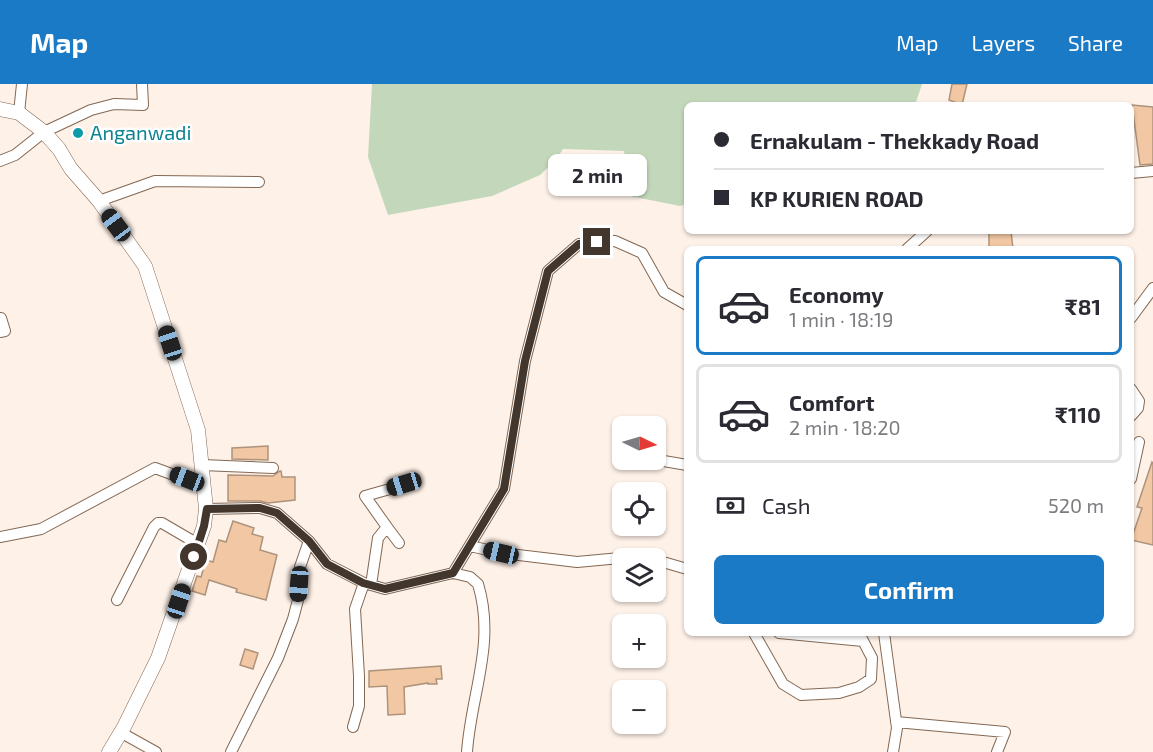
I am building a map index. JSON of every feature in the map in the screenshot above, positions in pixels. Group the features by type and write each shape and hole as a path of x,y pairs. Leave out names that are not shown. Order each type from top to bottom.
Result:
{"main road":[{"path":"0,109 19,113 44,132 59,149 71,169 99,201 145,266 198,430 207,509 204,526 158,658 109,752"}],"street":[{"path":"19,113 22,84"},
{"path":"0,161 15,155 44,132 103,105 143,105 142,84"},
{"path":"1134,172 1153,171"},
{"path":"99,201 155,181 259,182"},
{"path":"910,246 924,234"},
{"path":"453,573 504,489 525,361 548,271 579,244 615,241 642,253 664,292 684,303"},
{"path":"1134,314 1153,288"},
{"path":"0,332 5,331 2,318"},
{"path":"1134,394 1139,401 1138,408 1134,413"},
{"path":"1134,465 1139,442"},
{"path":"666,461 684,464"},
{"path":"202,465 273,468"},
{"path":"0,537 41,529 155,468 204,486"},
{"path":"399,543 365,496 404,484"},
{"path":"207,509 260,508 277,513 309,541 327,564 367,584 385,589 453,573 470,577 478,584 486,632 467,752"},
{"path":"117,600 158,523 162,523 198,544"},
{"path":"353,727 359,706 355,609 367,584 378,538 387,527"},
{"path":"231,752 278,658 293,619 298,600 300,567 309,541"},
{"path":"470,546 501,553 577,562 612,559"},
{"path":"666,563 684,568"},
{"path":"756,636 783,684 801,695 839,693 859,687 871,679 872,658 861,637 840,636"},
{"path":"884,636 896,722 893,752"},
{"path":"896,722 1005,732 997,752"},
{"path":"120,732 155,752"}],"green space":[{"path":"372,84 922,84 916,102 684,102 684,205 680,206 630,196 624,151 563,149 555,161 540,175 492,196 388,215 368,157"}],"building":[{"path":"952,84 967,84 963,102 949,100"},
{"path":"1134,105 1153,107 1153,164 1140,165"},
{"path":"989,234 1011,234 1013,246 989,246"},
{"path":"268,446 268,460 232,459 232,448"},
{"path":"1152,462 1153,545 1134,541 1134,531 1142,508 1137,507"},
{"path":"280,471 282,477 295,477 295,500 268,503 228,501 228,475 273,476"},
{"path":"233,521 254,528 252,534 263,537 260,550 277,555 266,600 236,592 237,589 209,580 205,595 192,591 197,576 201,577 206,560 213,562 219,540 226,542"},
{"path":"245,649 258,653 253,669 240,665"},
{"path":"441,666 442,679 436,679 437,684 428,683 404,687 405,714 388,715 387,686 369,687 369,671"}],"place":[{"name":"Anganwadi","path":"78,133"}],"route":[{"path":"194,557 207,509 260,508 277,513 309,541 327,564 363,583 385,589 453,573 504,489 525,361 548,271 579,244 597,242"}]}
